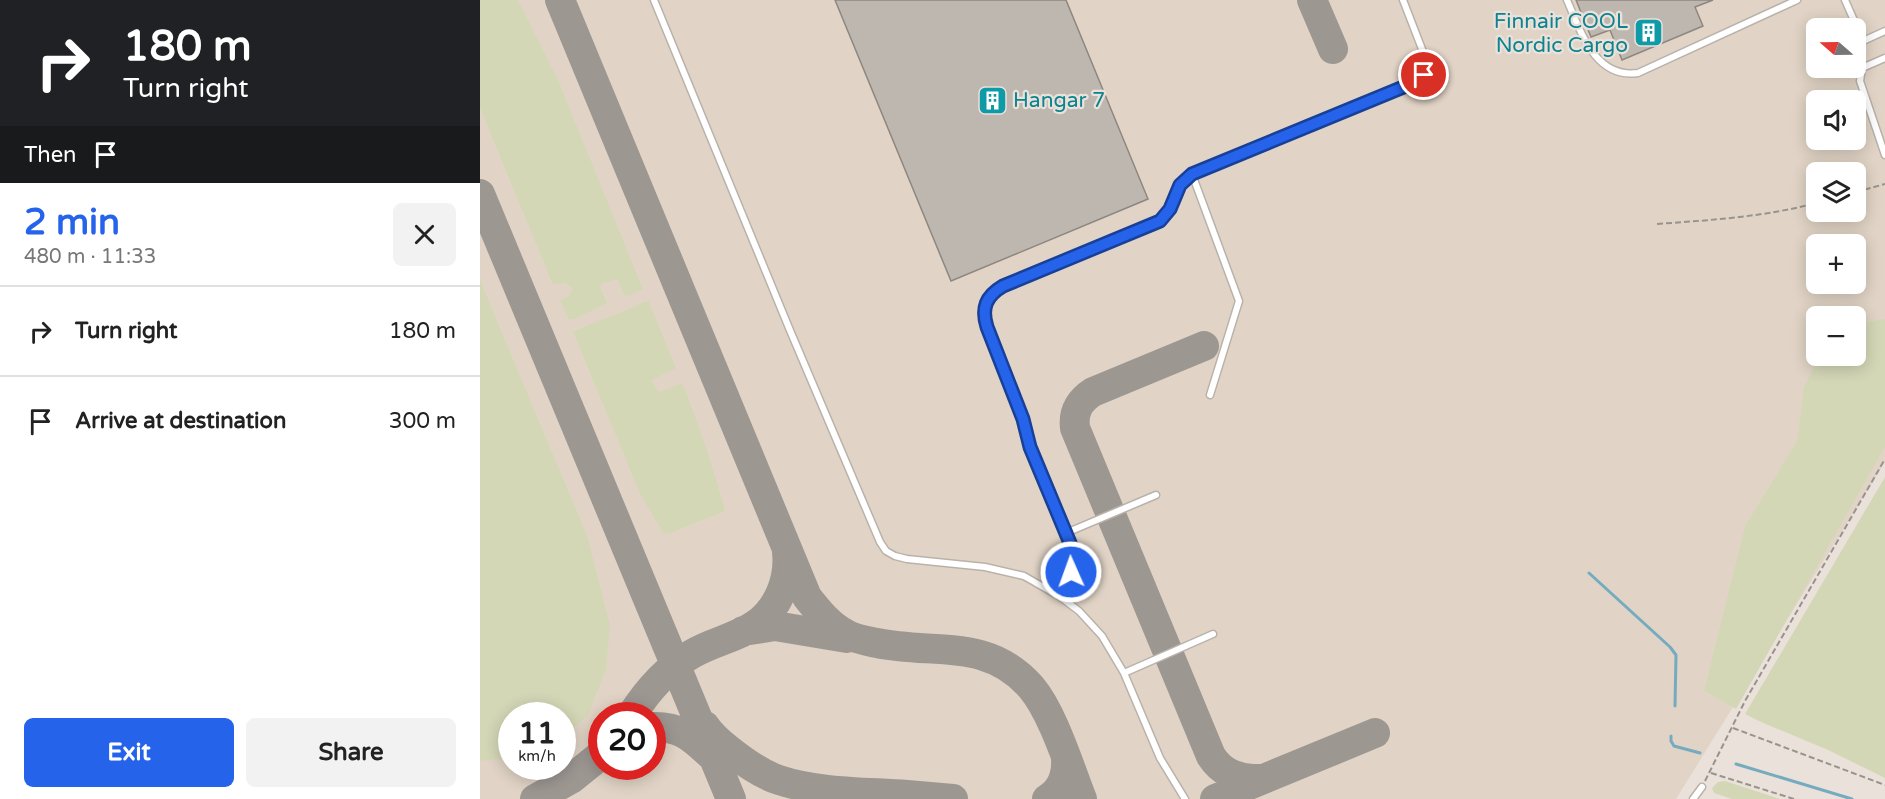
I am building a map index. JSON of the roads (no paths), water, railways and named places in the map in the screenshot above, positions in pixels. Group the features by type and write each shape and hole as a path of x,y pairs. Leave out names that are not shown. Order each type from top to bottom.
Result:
{"lane":[{"path":"654,0 880,542 886,551 907,560 984,567 1024,576 1059,596 1079,611 1102,636 1124,674 1160,758 1185,799"},
{"path":"1059,596 1071,572 1072,553 1030,447 1023,419 987,327 984,308 993,292 1160,221 1170,209 1180,185 1192,174 1418,81 1424,75 1428,62 1403,0"},
{"path":"1567,0 1592,54 1610,68 1625,75 1638,73 1797,0"},
{"path":"1845,0 1863,41 1885,31"},
{"path":"1885,58 1862,68 1860,81 1885,155"},
{"path":"1192,174 1239,301 1210,395"},
{"path":"1066,533 1156,495"},
{"path":"1124,674 1213,634"},
{"path":"1693,799 1702,787"}],"waterway":[{"path":"1589,573 1676,655 1675,706"},
{"path":"1671,736 1674,746 1700,753"},
{"path":"1736,764 1852,799"}],"place":[{"name":"Finnair COOL Nordic Cargo","path":"1649,33"},
{"name":"Hangar 7","path":"992,100"}]}
